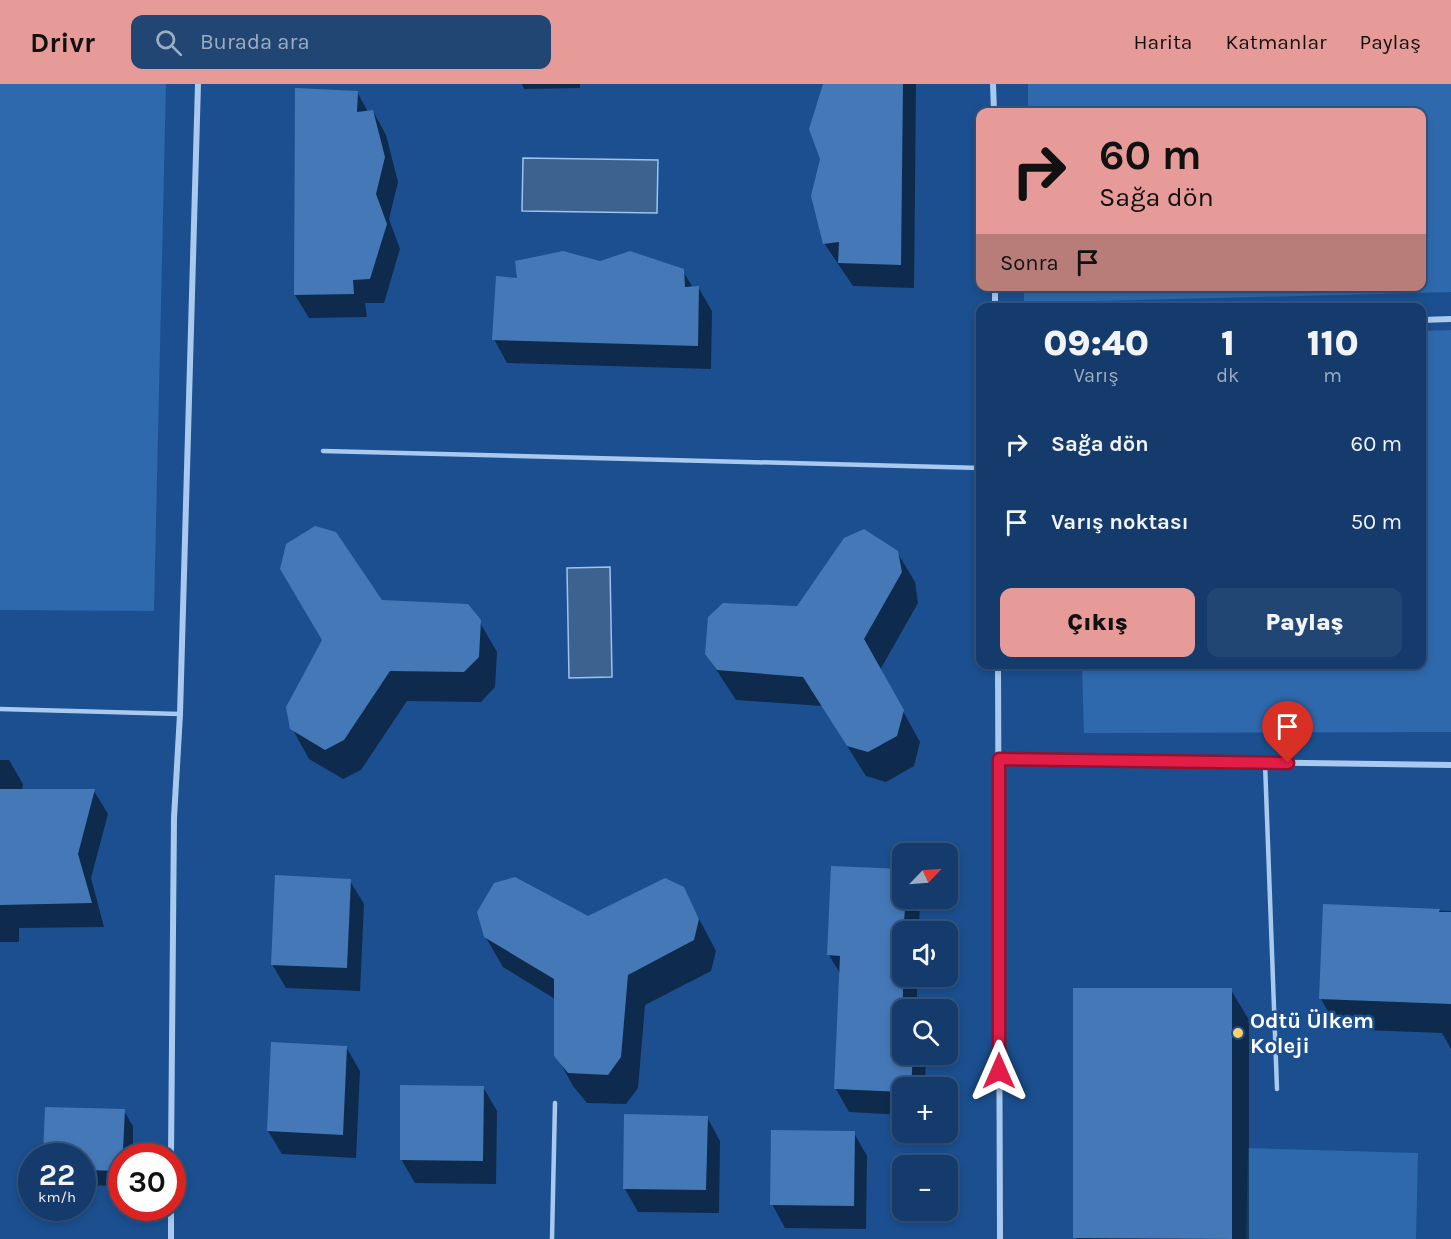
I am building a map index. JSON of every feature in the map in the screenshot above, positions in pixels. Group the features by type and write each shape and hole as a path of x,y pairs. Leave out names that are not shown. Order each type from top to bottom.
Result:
{"street":[{"path":"171,1143 174,818 180,714 198,84"},
{"path":"993,84 994,108"},
{"path":"1426,320 1451,319"},
{"path":"998,669 999,1239"},
{"path":"999,759 1451,765"},
{"path":"171,1221 171,1239"}],"lane":[{"path":"323,452 976,468"},
{"path":"0,709 180,714"},
{"path":"1265,762 1277,1089"},
{"path":"552,1239 555,1103"}],"shaded area":[{"path":"0,84 166,84 154,611 0,610"},
{"path":"1028,84 1451,84 1451,292 1024,303 1024,291 1426,291 1426,108 1028,108"},
{"path":"523,158 658,160 657,213 522,211"},
{"path":"1451,330 1451,732 1084,733 1082,669 1426,669 1426,331"},
{"path":"610,567 612,677 569,678 567,568"},
{"path":"1248,1148 1418,1153 1416,1239 1246,1239"}],"building":[{"path":"823,84 903,84 901,265 838,263 839,242 823,244 811,196 820,159 809,129"},
{"path":"295,88 358,91 357,112 373,110 385,157 376,194 387,224 370,279 353,280 354,294 294,295"},
{"path":"563,251 600,261 630,251 684,269 685,287 699,286 698,346 492,340 496,276 517,278 515,261"},
{"path":"315,526 336,532 382,600 468,604 481,620 479,657 464,672 390,671 344,740 325,750 290,729 286,707 322,640 280,569 286,544"},
{"path":"864,529 898,551 902,572 864,639 904,710 897,736 868,752 847,746 803,677 717,670 705,654 708,617 723,603 797,606 844,538"},
{"path":"0,789 95,789 78,854 92,903 0,905"},
{"path":"831,866 892,869 892,909 905,909 904,921 892,921 892,987 903,987 903,999 892,999 892,1065 912,1065 912,1077 892,1077 892,1092 834,1089 840,956 827,955"},
{"path":"275,875 351,879 347,968 271,965"},
{"path":"515,877 588,916 665,878 684,887 699,919 694,940 628,975 621,1057 608,1075 568,1073 554,1056 554,979 484,937 477,912 494,883"},
{"path":"1323,904 1440,909 1439,912 1451,912 1451,1004 1319,999"},
{"path":"1073,988 1232,988 1232,1239 1073,1238"},
{"path":"271,1042 347,1046 343,1135 267,1131"},
{"path":"400,1085 484,1086 483,1161 400,1160"},
{"path":"45,1107 125,1109 123,1143 108,1143 108,1171 96,1170 96,1143 44,1143"},
{"path":"624,1114 708,1116 706,1190 623,1189"},
{"path":"771,1130 855,1131 854,1206 770,1205"}],"place":[{"name":"Odtü Ülkem Koleji","path":"1238,1033"}],"route":[{"path":"999,1071 999,759 1288,763"}]}
